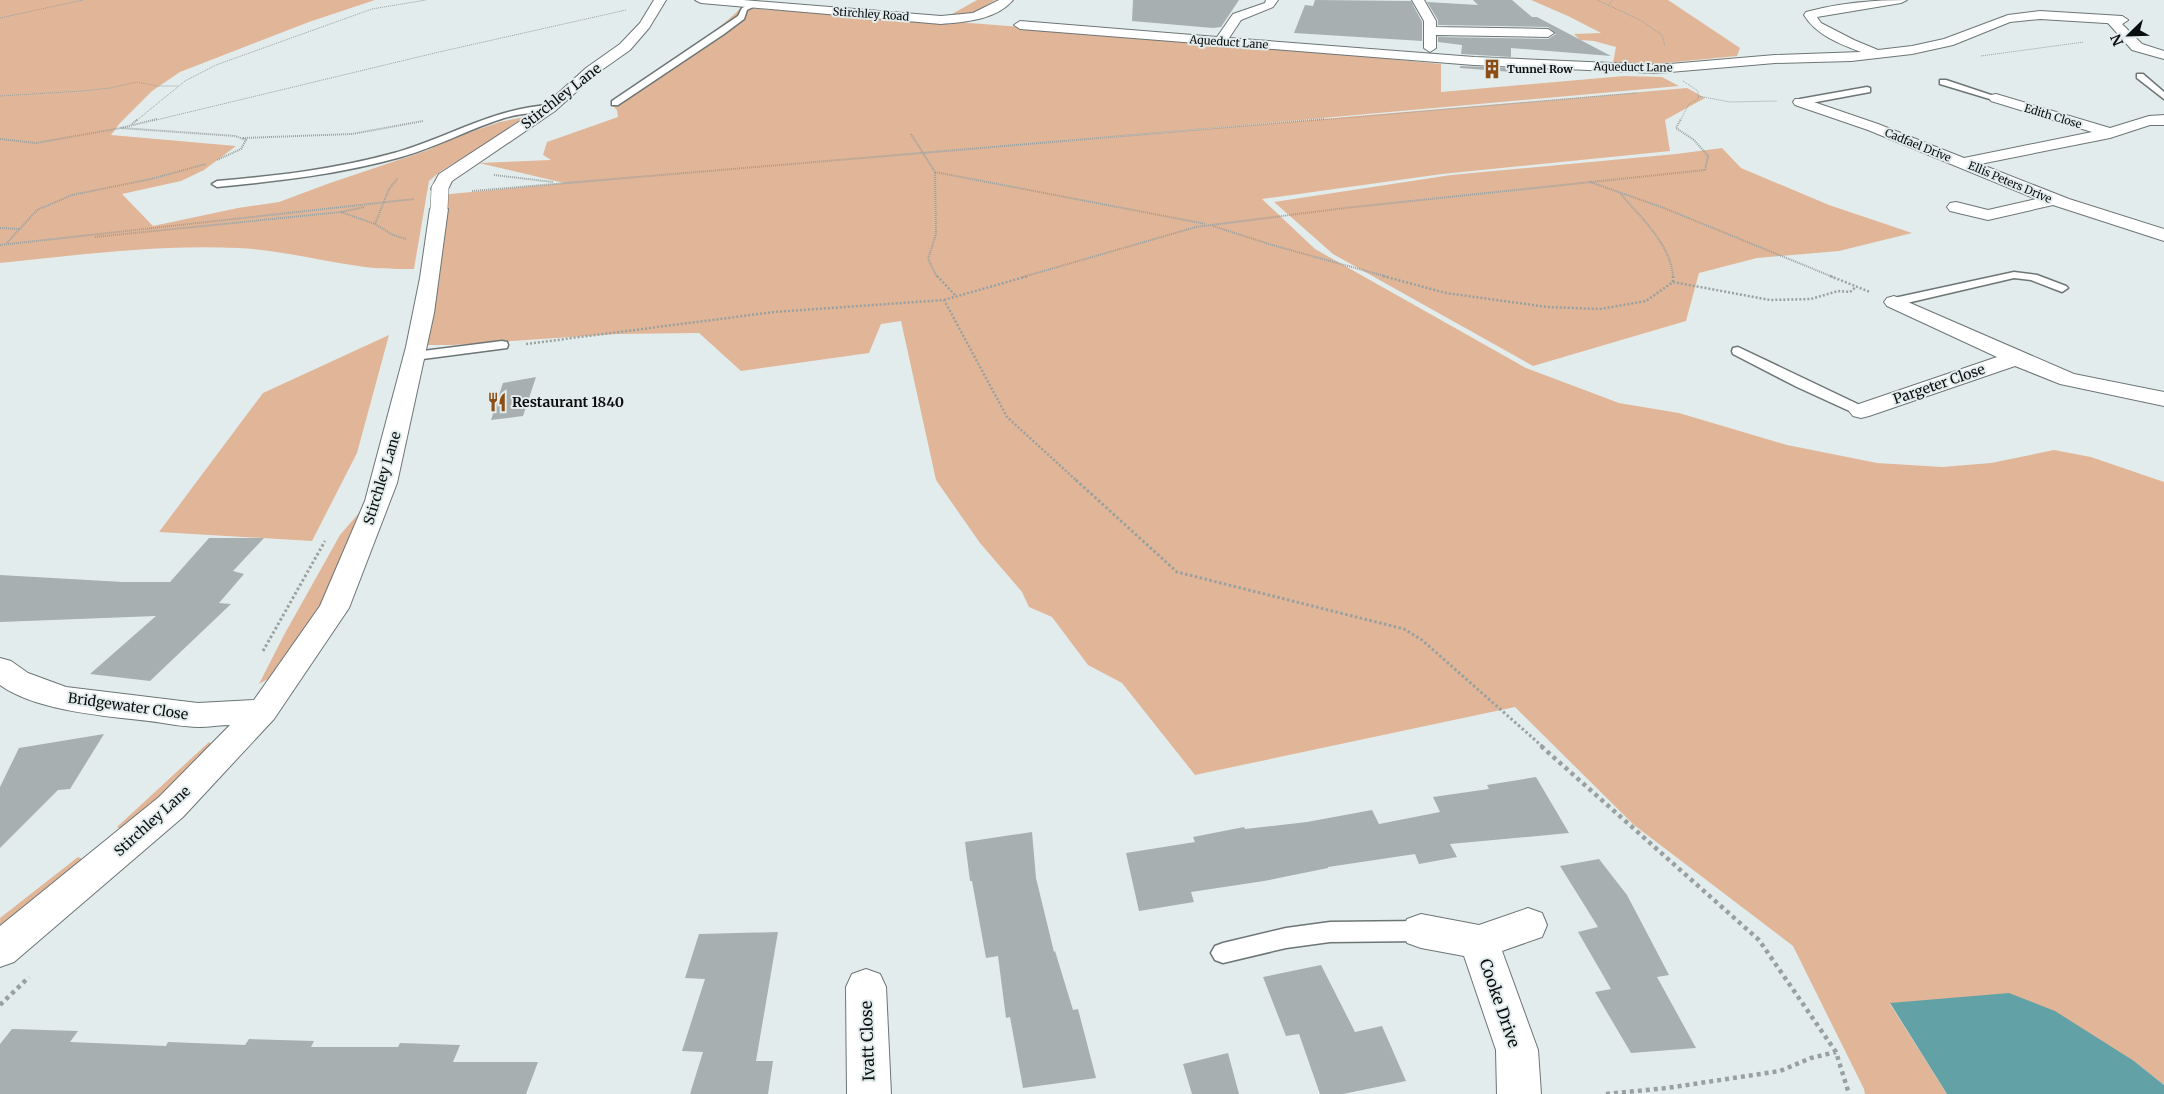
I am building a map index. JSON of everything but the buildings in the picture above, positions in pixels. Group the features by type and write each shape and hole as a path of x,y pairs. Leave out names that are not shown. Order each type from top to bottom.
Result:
{"street":[{"name":"Stirchley Lane","path":"0,950 171,807 263,711 334,608 378,501 415,356 435,248 431,199 445,178 550,108 591,71 625,47 645,25 660,0"},
{"name":"Stirchley Road","path":"701,0 941,20 984,14 1007,0"},
{"path":"1220,41 1237,17 1269,5 1272,0"},
{"path":"1418,0 1430,21 1430,57"},
{"path":"1879,54 1849,43 1816,25 1810,15 1824,11 1901,0"},
{"path":"2125,7 2122,20 2114,23 2138,47 2164,54"},
{"name":"Aqueduct Lane","path":"1020,26 1562,66 1667,69 1775,58 1879,54 1912,50 1948,42 2008,19 2040,15 2122,20 2136,24"},
{"path":"1430,31 1548,33"},
{"name":"Edith Close","path":"1996,98 2110,133"},
{"name":"Cadfael Drive","path":"1800,102 1872,127 1963,163"},
{"name":"Ellis Peters Drive","path":"1963,163 2110,133 2149,121 2164,120"},
{"name":"Cadfael Drive","path":"1842,134 1872,127"},
{"name":"Ellis Peters Drive","path":"1963,163 2052,200 2164,235"},
{"path":"1956,206 1988,215 2052,200"},
{"path":"2145,229 2164,224"},
{"path":"1894,302 2016,358 2068,379 2164,399"},
{"name":"Pargeter Close","path":"1861,411 2016,358"},
{"name":"Bridgewater Close","path":"0,669 17,682 41,691 66,698 109,705 198,715 263,711"},
{"path":"1421,931 1479,942 1528,925"},
{"name":"Cooke Drive","path":"1479,942 1517,1050 1520,1094"},
{"name":"Ivatt Close","path":"866,987 869,1094"}],"lane":[{"path":"615,104 721,32 741,17 744,10 753,4"},
{"path":"2140,76 2164,96"},
{"path":"1943,82 1996,98"},
{"path":"1800,102 1866,90"},
{"path":"216,184 278,179 359,166 423,147 522,109 550,108"},
{"path":"1894,302 2014,274 2033,277 2062,288"},
{"path":"415,356 502,345"},
{"path":"1738,351 1802,384 1861,411"},
{"path":"1223,953 1286,938 1330,932 1421,931"}],"path":[{"path":"0,18 83,0"},
{"path":"121,128 134,123 185,81 216,65 301,32 372,9 426,0"},
{"path":"1597,0 1640,20 1662,36 1665,44 1667,69"},
{"path":"1609,4 1613,0"},
{"path":"0,139 36,143 121,128 459,47 630,9"},
{"path":"1981,56 2039,50 2090,41"},
{"path":"502,345 616,334 774,312 944,300 1196,227 1588,181 1705,170 1708,156 1694,140 1676,128 1689,104 1698,99 1698,91 1683,81"},
{"path":"0,96 82,91 110,88 137,82 157,86 179,86"},
{"path":"1687,88 1702,86"},
{"path":"471,191 1640,93"},
{"path":"1698,96 1730,102 1800,102"},
{"path":"121,128 240,138 352,134 426,121"},
{"path":"911,134 935,172 936,234 928,259 938,278 956,296"},
{"path":"215,161 241,149 246,140 240,138"},
{"path":"6,245 19,228 37,210 72,195 151,179 206,164"},
{"path":"459,169 505,177 562,183"},
{"path":"935,172 1211,225 1272,245 1446,293 1547,307 1600,308 1646,301 1673,282 1770,300 1811,299 1838,291 1850,292 1857,287"},
{"path":"1588,181 1664,208 1894,302"},
{"path":"1620,193 1661,243 1672,266 1673,282"},
{"path":"0,245 385,202 431,199"},
{"path":"54,239 111,236 340,212 385,202"},
{"path":"375,224 385,202"},
{"path":"340,212 375,224 392,235 435,248"},
{"path":"0,228 19,228"},
{"path":"944,300 1007,418 1177,572 1404,630 1422,640 1758,940 1836,1052 1849,1094"},
{"path":"260,657 300,588 329,532"},
{"path":"1606,1094 1666,1088 1780,1071 1811,1058 1836,1052"}],"shaded area":[{"path":"0,0 375,0 309,22 180,72 152,91 120,123 111,135 236,146 204,170 181,181 122,194 153,226 238,208 279,202 428,150 456,137 500,122 524,117 505,132 441,171 429,181 414,269 372,268 268,251 208,247 119,251 0,263"},
{"path":"977,0 995,0 976,12 956,16 952,14"},
{"path":"1531,0 1668,0 1740,48 1737,56 1654,64 1613,63 1616,47 1594,41 1580,40 1574,34 1601,33"},
{"path":"741,8 880,16 1215,42 1441,64 1441,92 1624,76 1662,77 1679,86 1065,141 1687,88 1705,98 1665,120 1670,151 1442,174 1262,199 1315,249 1526,368 1619,403 1679,413 1787,445 1877,463 1942,467 1991,463 2054,450 2091,457 2164,482 2164,1085 2134,1061 1890,1004 1947,1094 1865,1094 1793,946 1634,825 1515,707 1195,775 1122,683 1088,665 1052,617 1029,607 1022,592 980,543 936,480 901,321 881,324 869,353 741,371 699,333 616,334 453,345 425,345 440,195 564,183 479,163 551,160 543,155 547,142 618,117 617,110 611,104 632,87 712,33"},
{"path":"1722,148 1741,168 1829,205 1912,233 1839,251 1757,258 1699,273 1686,321 1533,366 1333,254 1274,202 1451,175"},
{"path":"389,335 357,453 312,541 159,532 263,393"},
{"path":"365,513 361,530 290,666 259,684 340,535 358,514"},
{"path":"209,742 212,744 128,833 117,827"},
{"path":"78,857 88,862 0,929 0,918"}],"water":[{"path":"2009,993 2055,1011 2134,1061 2164,1085 2164,1094 1947,1094 1890,1003"}],"place":[{"name":"Tunnel Row","path":"1492,69"},
{"name":"Restaurant 1840","path":"497,402"}]}
